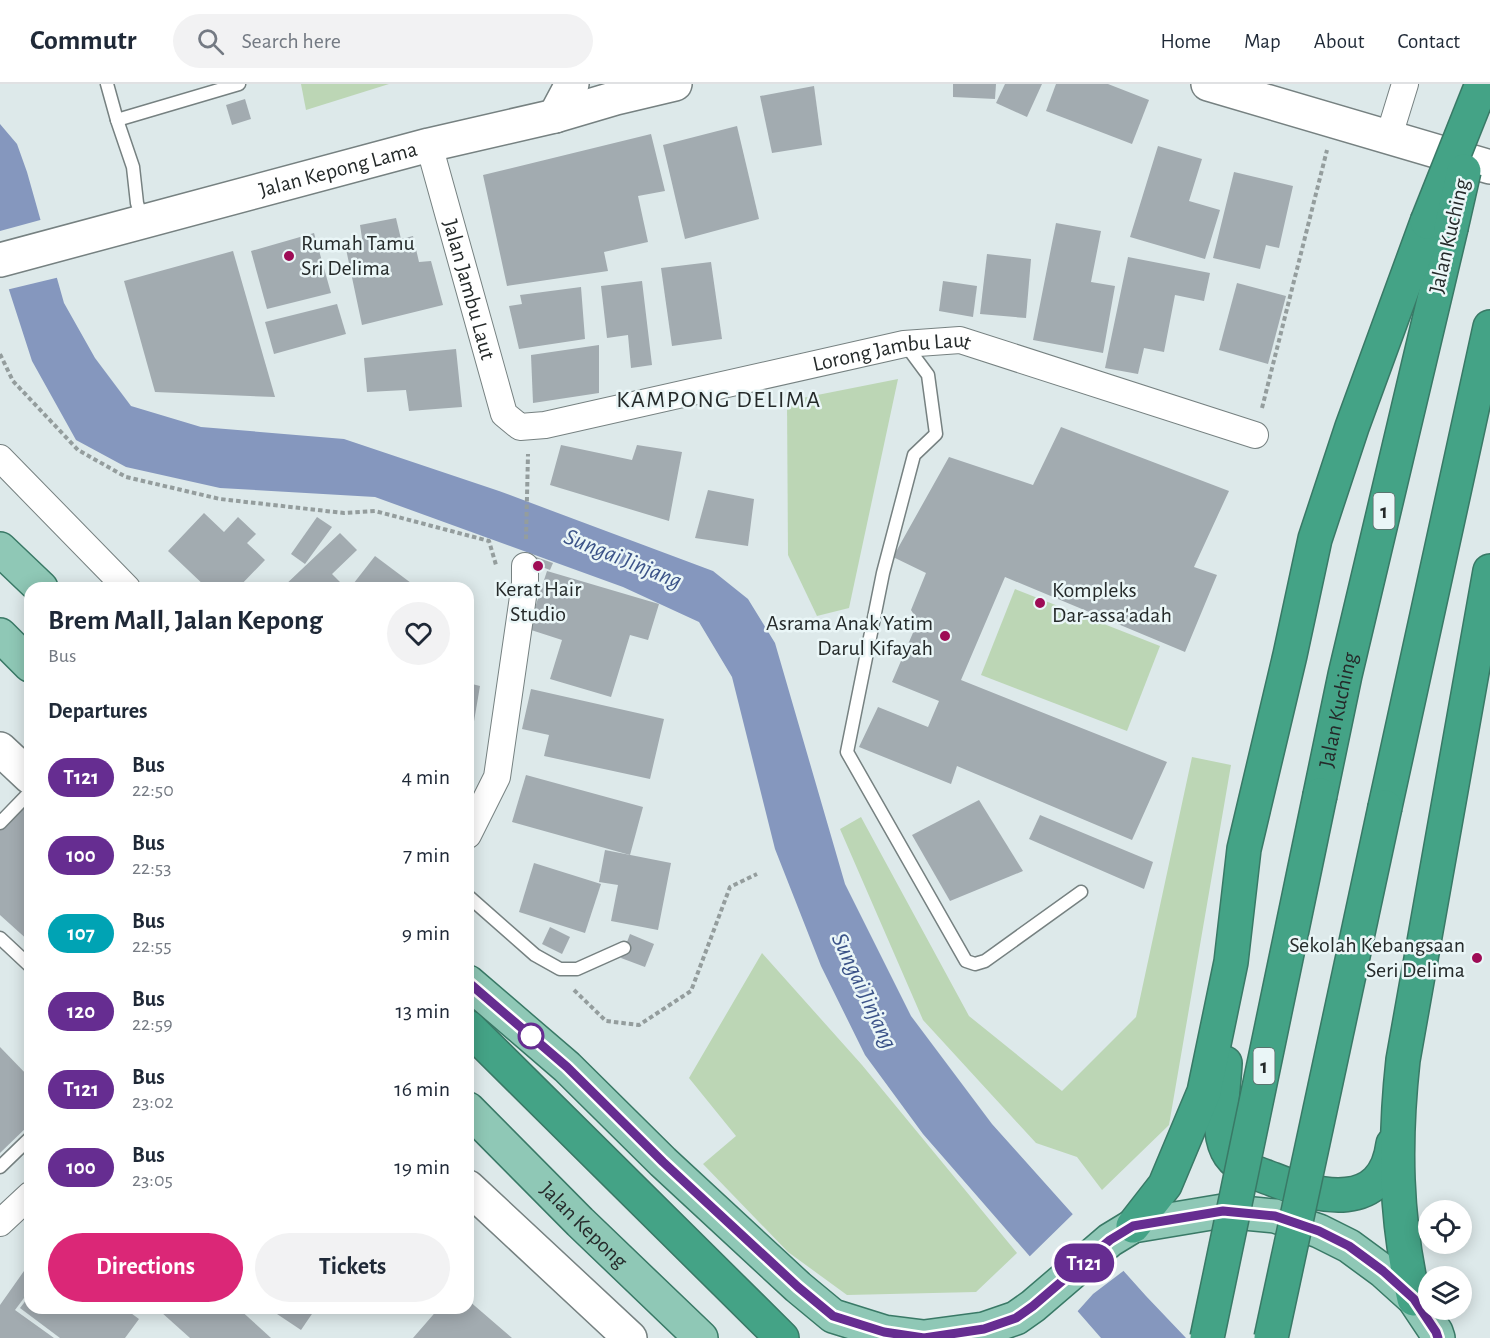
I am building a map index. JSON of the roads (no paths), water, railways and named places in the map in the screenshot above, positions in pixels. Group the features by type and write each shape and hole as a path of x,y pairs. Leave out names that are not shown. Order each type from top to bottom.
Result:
{"highway":[{"path":"1483,84 1439,225 1352,427 1315,539 1244,849 1232,962 1221,1129 1228,1153 1235,1163 1259,1175 1303,1191 1334,1195 1356,1193 1376,1181 1391,1160 1403,1060 1490,571"},
{"name":"Jalan Kuching","path":"1206,1338 1439,225"},
{"path":"1271,1338 1490,327"},
{"path":"1122,1233 1165,1185 1199,1103 1232,962"},
{"path":"474,1033 782,1338"},
{"path":"1397,1115 1399,1210 1406,1263 1414,1299"}],"main road":[{"path":"0,549 35,582"},
{"path":"0,635 24,659"},
{"path":"474,987 567,1067 663,1162 842,1327 924,1338 984,1329 1016,1318 1122,1233 1223,1211 1275,1216 1319,1231 1349,1246 1383,1271 1414,1299 1438,1336"},
{"name":"Jalan Kepong","path":"474,1115 580,1222 701,1338"},
{"path":"1028,1338 1033,1306"}],"street":[{"path":"555,116 572,84"},
{"name":"Jalan Kepong Lama","path":"0,260 429,145 555,116 613,91 675,84"},
{"path":"1208,84 1490,167"},
{"path":"1389,136 1405,84"},
{"name":"Jalan Jambu Laut","path":"429,145 504,414 520,427"},
{"name":"Lorong Jambu Laut","path":"520,427 545,425 904,344 960,340 1256,435"},
{"path":"0,458 122,582"},
{"path":"474,823 497,777 525,582 525,555"},
{"path":"0,749 24,771"},
{"path":"474,1193 630,1338"},
{"path":"0,1222 24,1201"}],"lane":[{"path":"107,84 133,167 137,203 143,222"},
{"path":"117,120 239,84"},
{"path":"904,344 927,375 936,434 914,455 883,573 847,752 966,962 975,964 985,961 1082,892"},
{"path":"0,823 24,798"},
{"path":"474,901 535,955 560,969 577,969 624,948"},
{"path":"0,938 24,960"},
{"path":"0,1167 24,1144"}],"water":[{"name":"Sungai Jinjang","path":"0,124 17,144 64,303 95,358 131,406 201,427 344,439 499,491 713,571 748,599 775,643 845,884 911,1016 992,1124 1186,1338 1101,1338 923,1134 865,1055 821,966 775,849 732,677 699,622 623,587 375,497 220,488 126,467 76,440 32,361 0,262"}],"place":[{"name":"Rumah Tamu Sri Delima","path":"289,256"},
{"name":"Kerat Hair Studio","path":"538,566"},
{"name":"Kompleks Dar-assa'adah","path":"1040,603"},
{"name":"Asrama Anak Yatim Darul Kifayah","path":"945,636"},
{"name":"Sekolah Kebangsaan Seri Delima","path":"1477,958"}],"district":[{"name":"KAMPONG DELIMA","path":"719,400"}]}
